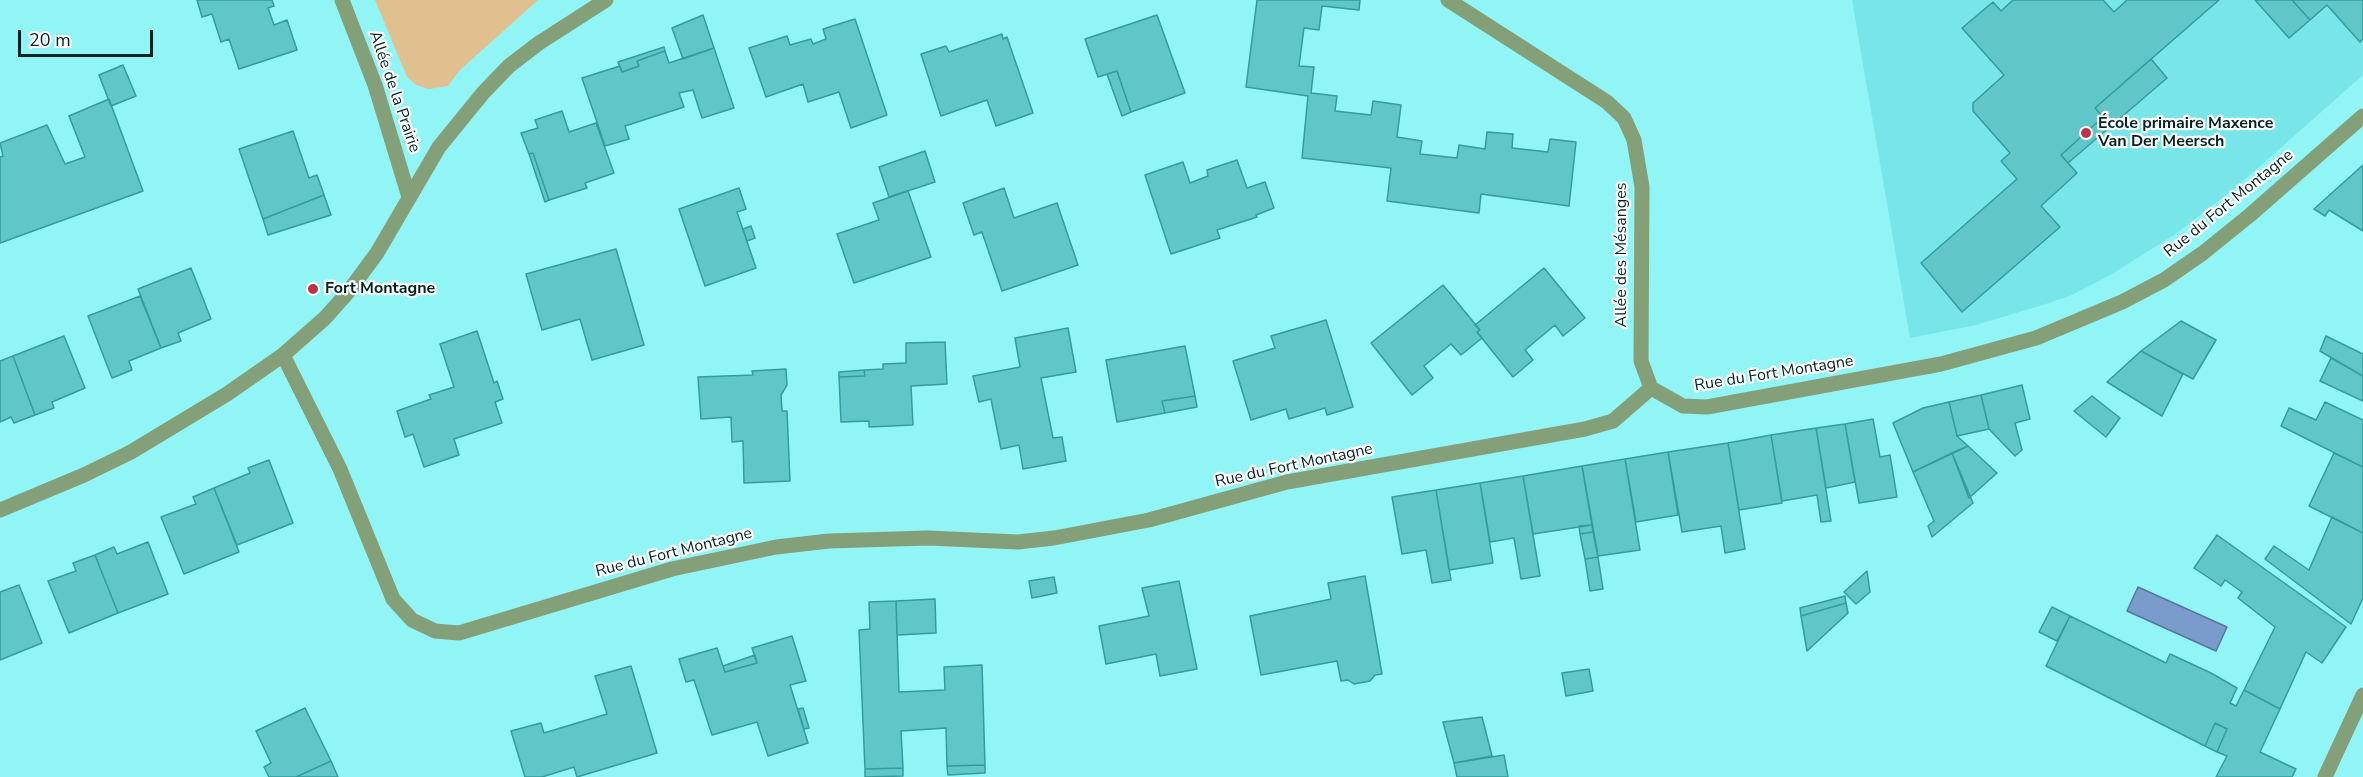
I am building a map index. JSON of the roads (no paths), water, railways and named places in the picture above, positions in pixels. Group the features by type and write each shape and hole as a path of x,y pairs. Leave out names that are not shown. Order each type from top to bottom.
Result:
{"street":[{"name":"Allée de la Prairie","path":"342,0 375,85 409,197"},
{"path":"0,510 84,475 131,452 227,394 283,355 325,318 349,291 377,253 449,133 483,93 509,66 539,43 606,0"},
{"name":"Allée des Mésanges","path":"1449,0 1607,102 1624,118 1634,140 1642,187 1641,350 1645,375 1651,388"},
{"name":"Rue du Fort Montagne","path":"283,355 340,469 393,599 412,620 435,631 459,633 672,569 776,547 829,542 928,538 1018,542 1054,538 1149,520 1287,482 1585,429 1613,421 1651,388 1683,406 1707,407 1941,364 2036,338 2122,302 2164,280 2203,253 2250,215 2363,116"},
{"path":"2325,777 2363,695"}],"place":[{"name":"École primaire Maxence Van Der Meersch","path":"2086,133"},
{"name":"Fort Montagne","path":"313,289"}]}
